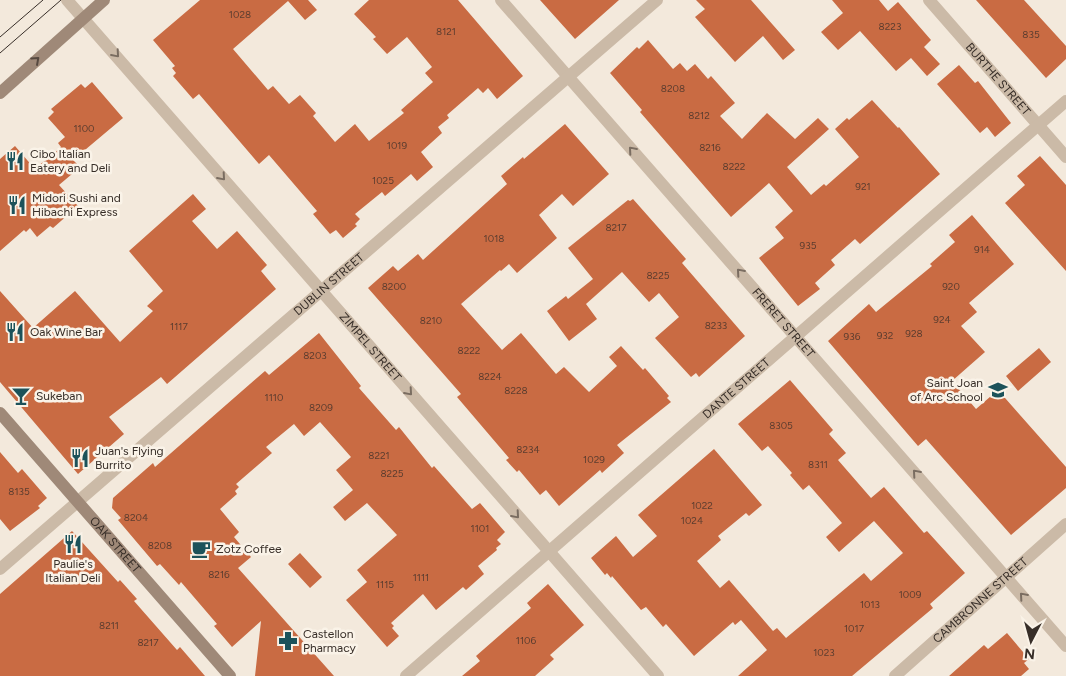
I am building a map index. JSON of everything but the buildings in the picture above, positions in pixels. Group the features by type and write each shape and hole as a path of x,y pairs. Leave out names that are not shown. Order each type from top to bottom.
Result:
{"main road":[{"path":"0,93 104,0"},
{"name":"OAK STREET","path":"0,413 230,676"}],"street":[{"name":"ZIMPEL STREET","path":"67,0 658,676"},
{"name":"FRERET STREET","path":"501,0 1066,646"},
{"name":"DUBLIN STREET","path":"0,569 657,0"},
{"name":"BURTHE STREET","path":"929,0 1066,157"},
{"name":"DANTE STREET","path":"406,676 1066,101"},
{"name":"CAMBRONNE STREET","path":"895,676 1066,524"}],"tram line":[{"path":"0,37 43,0"},
{"path":"0,53 61,0"}],"place":[{"name":"Cibo Italian Eatery and Deli","path":"15,161"},
{"name":"Midori Sushi and Hibachi Express","path":"17,205"},
{"name":"Oak Wine Bar","path":"15,332"},
{"name":"Saint Joan of Arc School","path":"998,390"},
{"name":"Sukeban","path":"21,396"},
{"name":"Juan's Flying Burrito","path":"80,458"},
{"name":"Paulie's Italian Deli","path":"73,544"},
{"name":"Zotz Coffee","path":"201,549"},
{"name":"Castellon Pharmacy","path":"288,641"}]}
